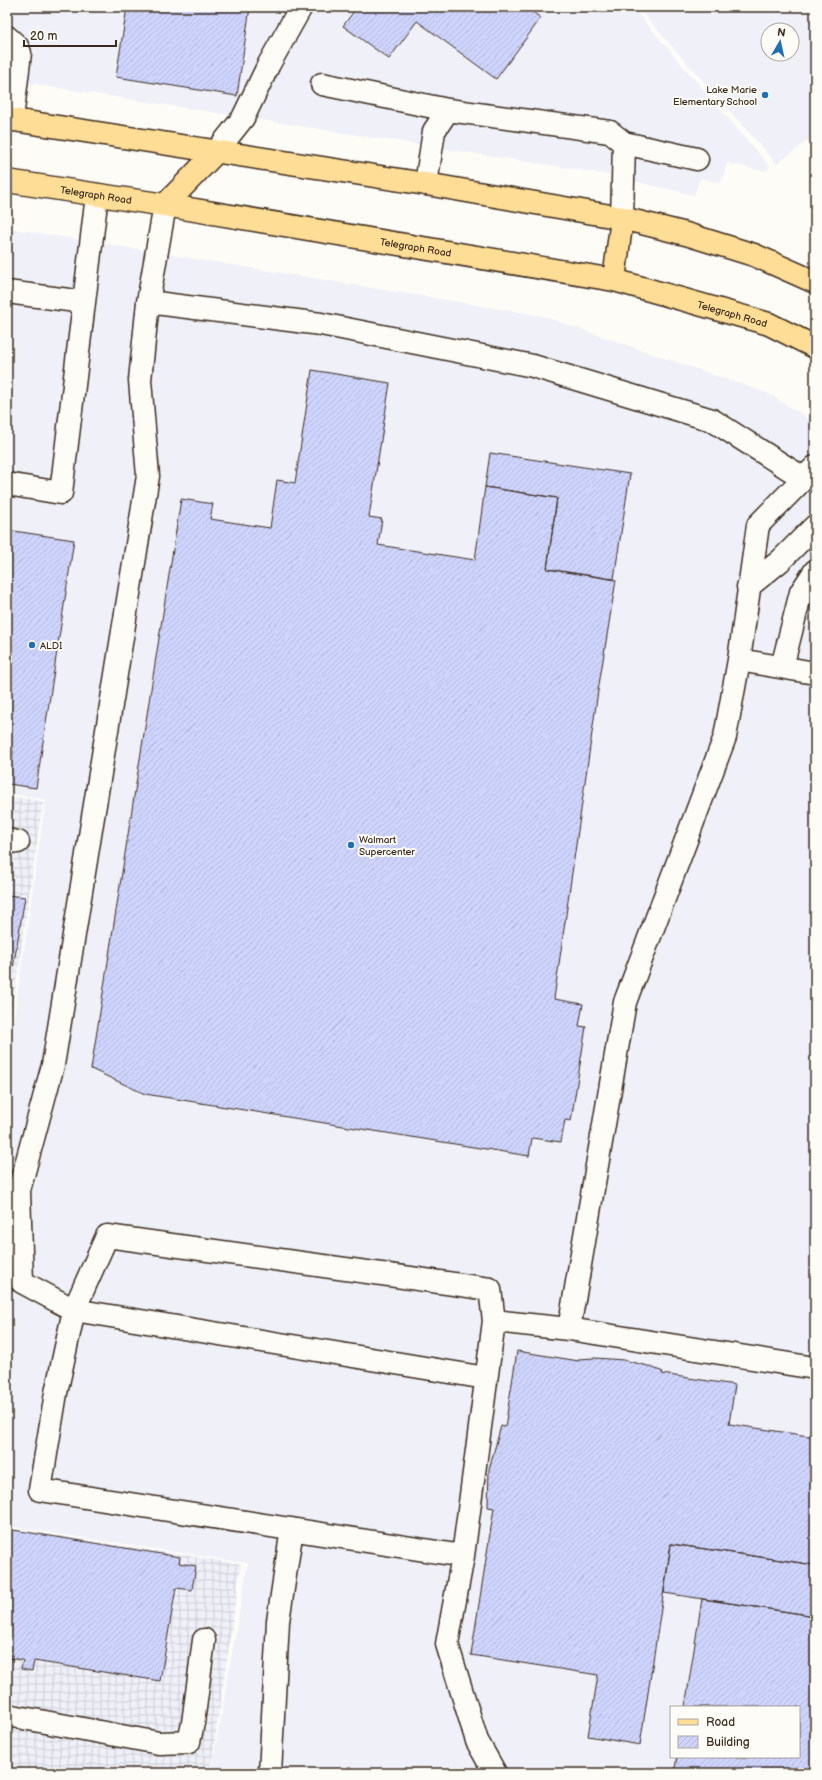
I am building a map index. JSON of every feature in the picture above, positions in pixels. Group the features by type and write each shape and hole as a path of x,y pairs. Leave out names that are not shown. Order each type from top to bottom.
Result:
{"main road":[{"path":"9,119 426,184 622,218 686,234 754,255 815,282"},
{"path":"165,205 216,152"},
{"name":"Telegraph Road","path":"7,181 165,205 614,280 769,324 815,347"},
{"path":"614,280 622,218"}],"lane":[{"path":"216,152 244,118 269,64 301,7"},
{"path":"7,37 17,46 20,54 9,119"},
{"path":"322,84 448,110 610,132 624,143 697,159"},
{"path":"426,184 434,131 448,110"},
{"path":"622,218 624,143"},
{"path":"7,484 61,493 97,195"},
{"path":"165,205 148,302 140,380 148,476 53,1064 19,1190 22,1282 74,1310 486,1378"},
{"path":"7,292 84,302"},
{"path":"148,302 321,324 533,366 712,420 809,472 758,525 748,587 739,660 725,737 625,1002 569,1329"},
{"path":"748,587 780,561 815,526"},
{"path":"782,667 801,592 815,571"},
{"path":"739,660 815,673"},
{"path":"463,1556 40,1490 56,1393 74,1310 107,1236 490,1289 494,1321 463,1556 447,1644 477,1741 494,1773"},
{"path":"494,1321 569,1329 815,1368"},
{"path":"270,1773 278,1620 292,1530"},
{"path":"7,1715 159,1742 189,1742 204,1640"}],"shaded area":[{"path":"7,7 632,7 770,167 765,171 727,163 721,183 700,178 694,195 600,173 7,80"},
{"name":"Lake Marie Elementary School","path":"637,7 815,7 815,135 777,164"},
{"path":"7,228 542,316 769,394 815,423 815,1773 211,1773 248,1563 7,1526 7,1066 46,799 7,793"},
{"path":"7,796 43,801 7,1045"},
{"path":"7,1528 241,1564 210,1773 7,1773"}],"building":[{"path":"127,7 250,7 237,96 116,77"},
{"path":"357,7 526,7 541,18 496,79 417,21 389,59 343,26"},
{"name":"Walmart Supercenter","path":"312,370 390,383 369,517 382,519 378,545 475,560 485,487 557,498 547,569 616,580 598,691 554,999 583,1004 579,1026 586,1027 571,1121 565,1120 561,1142 532,1138 529,1156 145,1094 91,1069 181,499 213,504 210,519 270,528 277,480 295,483"},
{"path":"490,453 630,474 614,579 547,569 557,498 485,487"},
{"name":"ALDI","path":"7,530 74,540 36,788 8,784 13,751 7,750"},
{"path":"7,895 25,897 7,1004"},
{"path":"517,1351 579,1361 579,1359 595,1358 624,1360 648,1366 663,1372 662,1374 735,1385 729,1424 815,1437 815,1565 671,1544 640,1745 588,1736 598,1675 471,1655 494,1508 488,1507 489,1469 501,1426 505,1427"},
{"path":"7,1529 180,1557 179,1563 196,1566 192,1590 176,1588 160,1681 34,1661 32,1671 21,1669 23,1660 7,1658"},
{"path":"671,1544 815,1565 815,1616 664,1593"},
{"path":"702,1599 815,1616 815,1773 674,1773 677,1758 800,1758 800,1706 685,1706"}],"place":[{"name":"Lake Marie Elementary School","path":"765,95"},
{"name":"ALDI","path":"32,645"},
{"name":"Walmart Supercenter","path":"351,845"}]}
